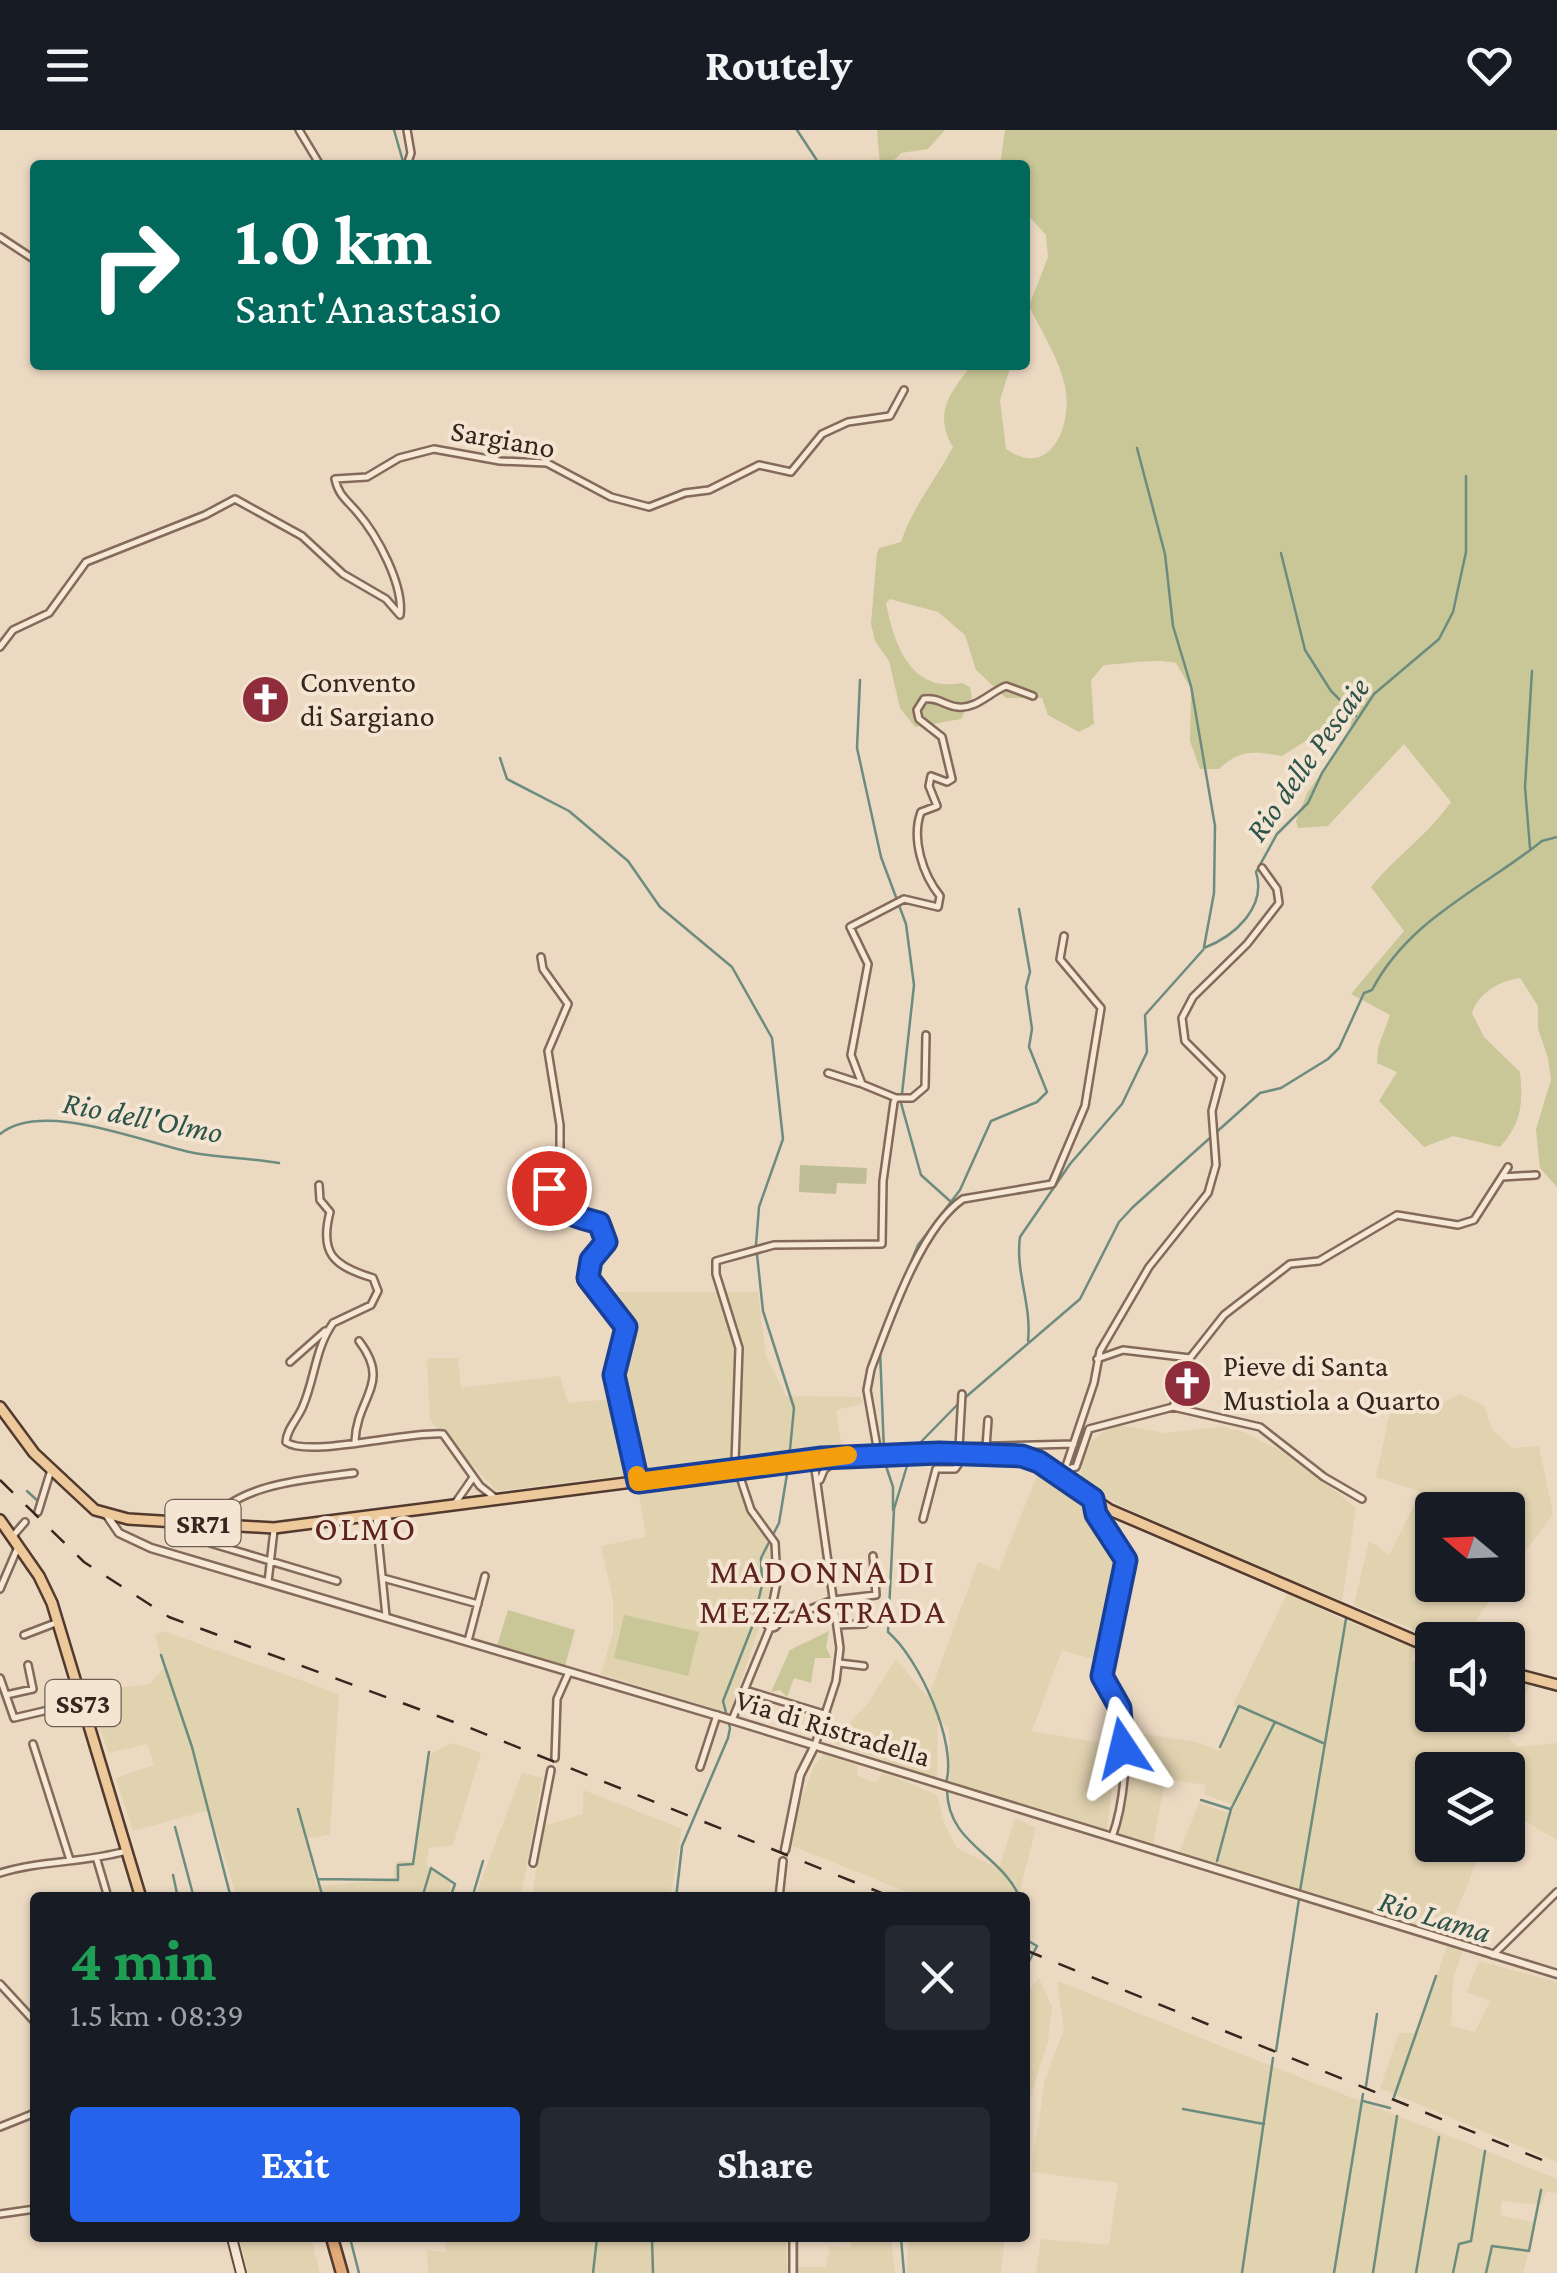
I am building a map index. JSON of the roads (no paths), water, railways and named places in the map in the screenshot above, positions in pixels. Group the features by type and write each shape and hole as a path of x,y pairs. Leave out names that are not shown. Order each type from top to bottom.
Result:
{"highway":[{"path":"333,2242 341,2273"}],"main road":[{"path":"0,1407 51,1470 83,1501 106,1514"},
{"name":"SR71","path":"106,1514 274,1528 840,1456 959,1450 1022,1456 1065,1472 1110,1510 1415,1641"},
{"name":"SS73","path":"0,1520 40,1576 58,1622 139,1892"},
{"path":"1525,1677 1557,1686"},
{"path":"233,2242 241,2273"}],"street":[{"path":"298,130 317,160"},
{"path":"407,130 409,160"},
{"path":"0,238 30,258"},
{"name":"Sargiano","path":"0,648 13,630 49,613 86,562 205,514 222,502 235,499 302,536 343,574 386,599 400,615 400,600 376,539 339,495 335,479 367,477 399,458 434,449 500,461 547,463 611,497 649,507 685,493 710,490 759,464 791,472 822,434 848,422 890,416 904,390"},
{"path":"862,1084 851,1055 868,964 852,922 904,899 938,907 940,896 924,876 918,821 922,812 937,806 928,786 931,776 946,782 952,779 942,737 919,719 920,702 933,698 951,706 974,706 1006,686 1033,696"},
{"path":"1065,1472 1094,1383 1097,1359 1149,1267 1208,1193 1216,1151 1212,1111 1222,1077 1185,1041 1182,1018 1193,996 1247,944 1280,902 1277,889 1262,868"},
{"path":"878,1453 867,1390 871,1369 920,1252 952,1206 963,1200 1052,1184 1085,1106 1101,1008 1060,959 1064,936"},
{"path":"540,957 543,969 568,1004 548,1051 560,1125 560,1167 549,1192 575,1220 599,1223 604,1229 606,1242 591,1260 588,1278 626,1327 614,1375 638,1482"},
{"path":"828,1073 896,1098 912,1098 925,1087 926,1036"},
{"path":"770,1628 766,1622 777,1582 775,1540 752,1510 738,1470 739,1348 716,1274 716,1261 774,1245 882,1244 883,1181 896,1098"},
{"path":"1173,1407 1190,1358 1224,1315 1290,1264 1319,1261 1397,1215 1458,1224 1474,1220 1508,1167"},
{"path":"1499,1177 1536,1175"},
{"path":"290,1362 333,1323 371,1305 378,1292 373,1278 340,1265 331,1255 324,1233 330,1212 320,1200 319,1184"},
{"path":"333,1323 316,1355 305,1401 286,1432 286,1442 305,1447 442,1434 480,1486 502,1500"},
{"path":"355,1441 374,1378 374,1361 359,1341"},
{"path":"1097,1359 1124,1350 1190,1358"},
{"path":"922,1519 936,1469 956,1469 962,1394"},
{"path":"1065,1472 1076,1467 1089,1429 1173,1407 1260,1426 1324,1477 1362,1500"},
{"path":"986,1447 988,1420"},
{"path":"959,1450 1074,1444"},
{"path":"819,1483 824,1470 840,1456"},
{"path":"822,1458 824,1470"},
{"path":"785,1850 800,1776 816,1745 839,1664 815,1469 822,1458"},
{"path":"794,1462 815,1469"},
{"path":"38,1512 51,1470"},
{"path":"210,1523 218,1512 266,1485 354,1473"},
{"path":"451,1506 467,1492 473,1476"},
{"path":"476,1503 480,1486"},
{"path":"467,1492 476,1503"},
{"path":"1093,1499 1096,1514 1126,1560 1102,1676 1120,1708 1122,1722 1118,1807 1112,1838"},
{"name":"Via di Ristradella","path":"106,1514 119,1533 138,1544 718,1715 1557,1974"},
{"path":"376,1516 386,1616"},
{"path":"0,1590 25,1522"},
{"path":"268,1582 274,1528"},
{"path":"210,1543 338,1581"},
{"path":"732,1720 770,1628 833,1600 876,1595 873,1556"},
{"path":"468,1641 485,1576"},
{"path":"383,1578 478,1604"},
{"path":"770,1616 778,1622"},
{"path":"24,1635 58,1622"},
{"path":"836,1625 864,1624"},
{"path":"839,1664 864,1666"},
{"path":"6,1695 33,1689 28,1665"},
{"path":"555,1758 557,1699 569,1672"},
{"path":"0,1678 14,1718 60,1706 58,1693"},
{"path":"745,1690 826,1715"},
{"path":"700,1768 718,1715"},
{"path":"33,1744 70,1862"},
{"path":"533,1863 551,1770"},
{"path":"0,1873 34,1863 98,1860 128,1851"},
{"path":"98,1860 106,1892"},
{"path":"780,1892 783,1861"},
{"path":"1493,1955 1557,1892"},
{"path":"0,1984 30,2017"},
{"path":"0,2127 30,2115"},
{"path":"0,2214 30,2210"},
{"path":"792,2273 793,2242"}],"waterway":[{"path":"394,130 403,160"},
{"path":"797,130 817,160"},
{"path":"1137,448 1165,554 1173,626 1191,686 1215,826 1214,893 1204,947"},
{"name":"Rio delle Pescaie","path":"1204,948 1227,936 1246,919 1257,897 1256,872 1277,834 1308,803 1322,773 1374,694 1439,639 1453,612 1466,552 1466,476"},
{"path":"1281,553 1305,650 1331,691 1356,716"},
{"path":"1530,848 1525,787 1532,671"},
{"path":"860,680 857,748 881,857 906,924 914,985 901,1103 921,1175 950,1201"},
{"path":"500,758 507,779 569,811 628,861 660,907 732,967 772,1038 783,1139 759,1207 756,1245 763,1311 794,1408 789,1460"},
{"path":"914,1449 960,1402 1080,1299 1119,1222 1133,1207 1260,1093 1281,1088 1339,1048 1364,993 1372,990 1387,965 1426,924 1542,841 1557,837"},
{"path":"895,1300 918,1245 960,1190 991,1121 1037,1102 1047,1092 1029,1047 1032,1029 1026,987 1030,972 1019,909"},
{"path":"1028,1341 1020,1237 1070,1164 1122,1104 1147,1052 1145,1015 1203,950"},
{"name":"Rio dell'Olmo","path":"0,1134 19,1124 67,1122 194,1153 279,1163"},
{"path":"880,1350 884,1452"},
{"path":"910,1456 894,1509 888,1632 912,1661 933,1703 946,1747 946,1783"},
{"path":"884,1460 893,1487 893,1510"},
{"path":"677,1892 682,1846 728,1738 730,1728 723,1701 752,1627 762,1585 761,1558 779,1523 788,1468"},
{"name":"Rio dell'Olmo","path":"27,1491 40,1503"},
{"path":"1300,1891 1347,1613"},
{"name":"Rio dell'Olmo","path":"161,1655 192,1747 229,1892"},
{"path":"1220,1747 1239,1706 1323,1743"},
{"path":"1217,1861 1231,1809 1275,1722"},
{"path":"318,1879 398,1880 398,1865 413,1864 429,1752"},
{"path":"947,1790 956,1824 1001,1870 1016,1892"},
{"path":"1201,1800 1230,1809"},
{"path":"298,1809 321,1892"},
{"path":"175,1827 192,1892"},
{"path":"474,1892 483,1861"},
{"path":"424,1892 431,1868 455,1884 452,1892"},
{"path":"173,1875 177,1892"},
{"name":"Rio Lama","path":"1301,1898 1532,1970"},
{"path":"1276,2051 1299,1899"},
{"path":"1030,1942 1037,1946 1030,1959"},
{"path":"1394,2097 1436,1976"},
{"path":"1366,2086 1377,2014"},
{"path":"1242,2273 1273,2058"},
{"path":"1334,2273 1363,2094"},
{"path":"1363,2101 1390,2108"},
{"path":"1183,2109 1264,2124"},
{"path":"1373,2273 1397,2116"},
{"path":"1416,2273 1439,2137"},
{"path":"1453,2273 1459,2244 1471,2241 1485,2151"},
{"path":"1486,2273 1492,2246 1529,2251 1541,2190"},
{"name":"Rio dell'Olmo","path":"351,2242 359,2273"},
{"path":"593,2273 597,2242"},
{"path":"652,2242 653,2273"},
{"path":"797,2242 797,2273"},
{"path":"901,2242 904,2273"}],"railway":[{"path":"0,1480 84,1562 169,1617 470,1728 879,1892"},
{"path":"1030,1952 1557,2166"}],"place":[{"name":"Convento di Sargiano","path":"265,699"},
{"name":"Pieve di Santa Mustiola a Quarto","path":"1188,1383"}],"district":[{"name":"OLMO","path":"366,1528"},
{"name":"MADONNA DI MEZZASTRADA","path":"823,1591"}]}
